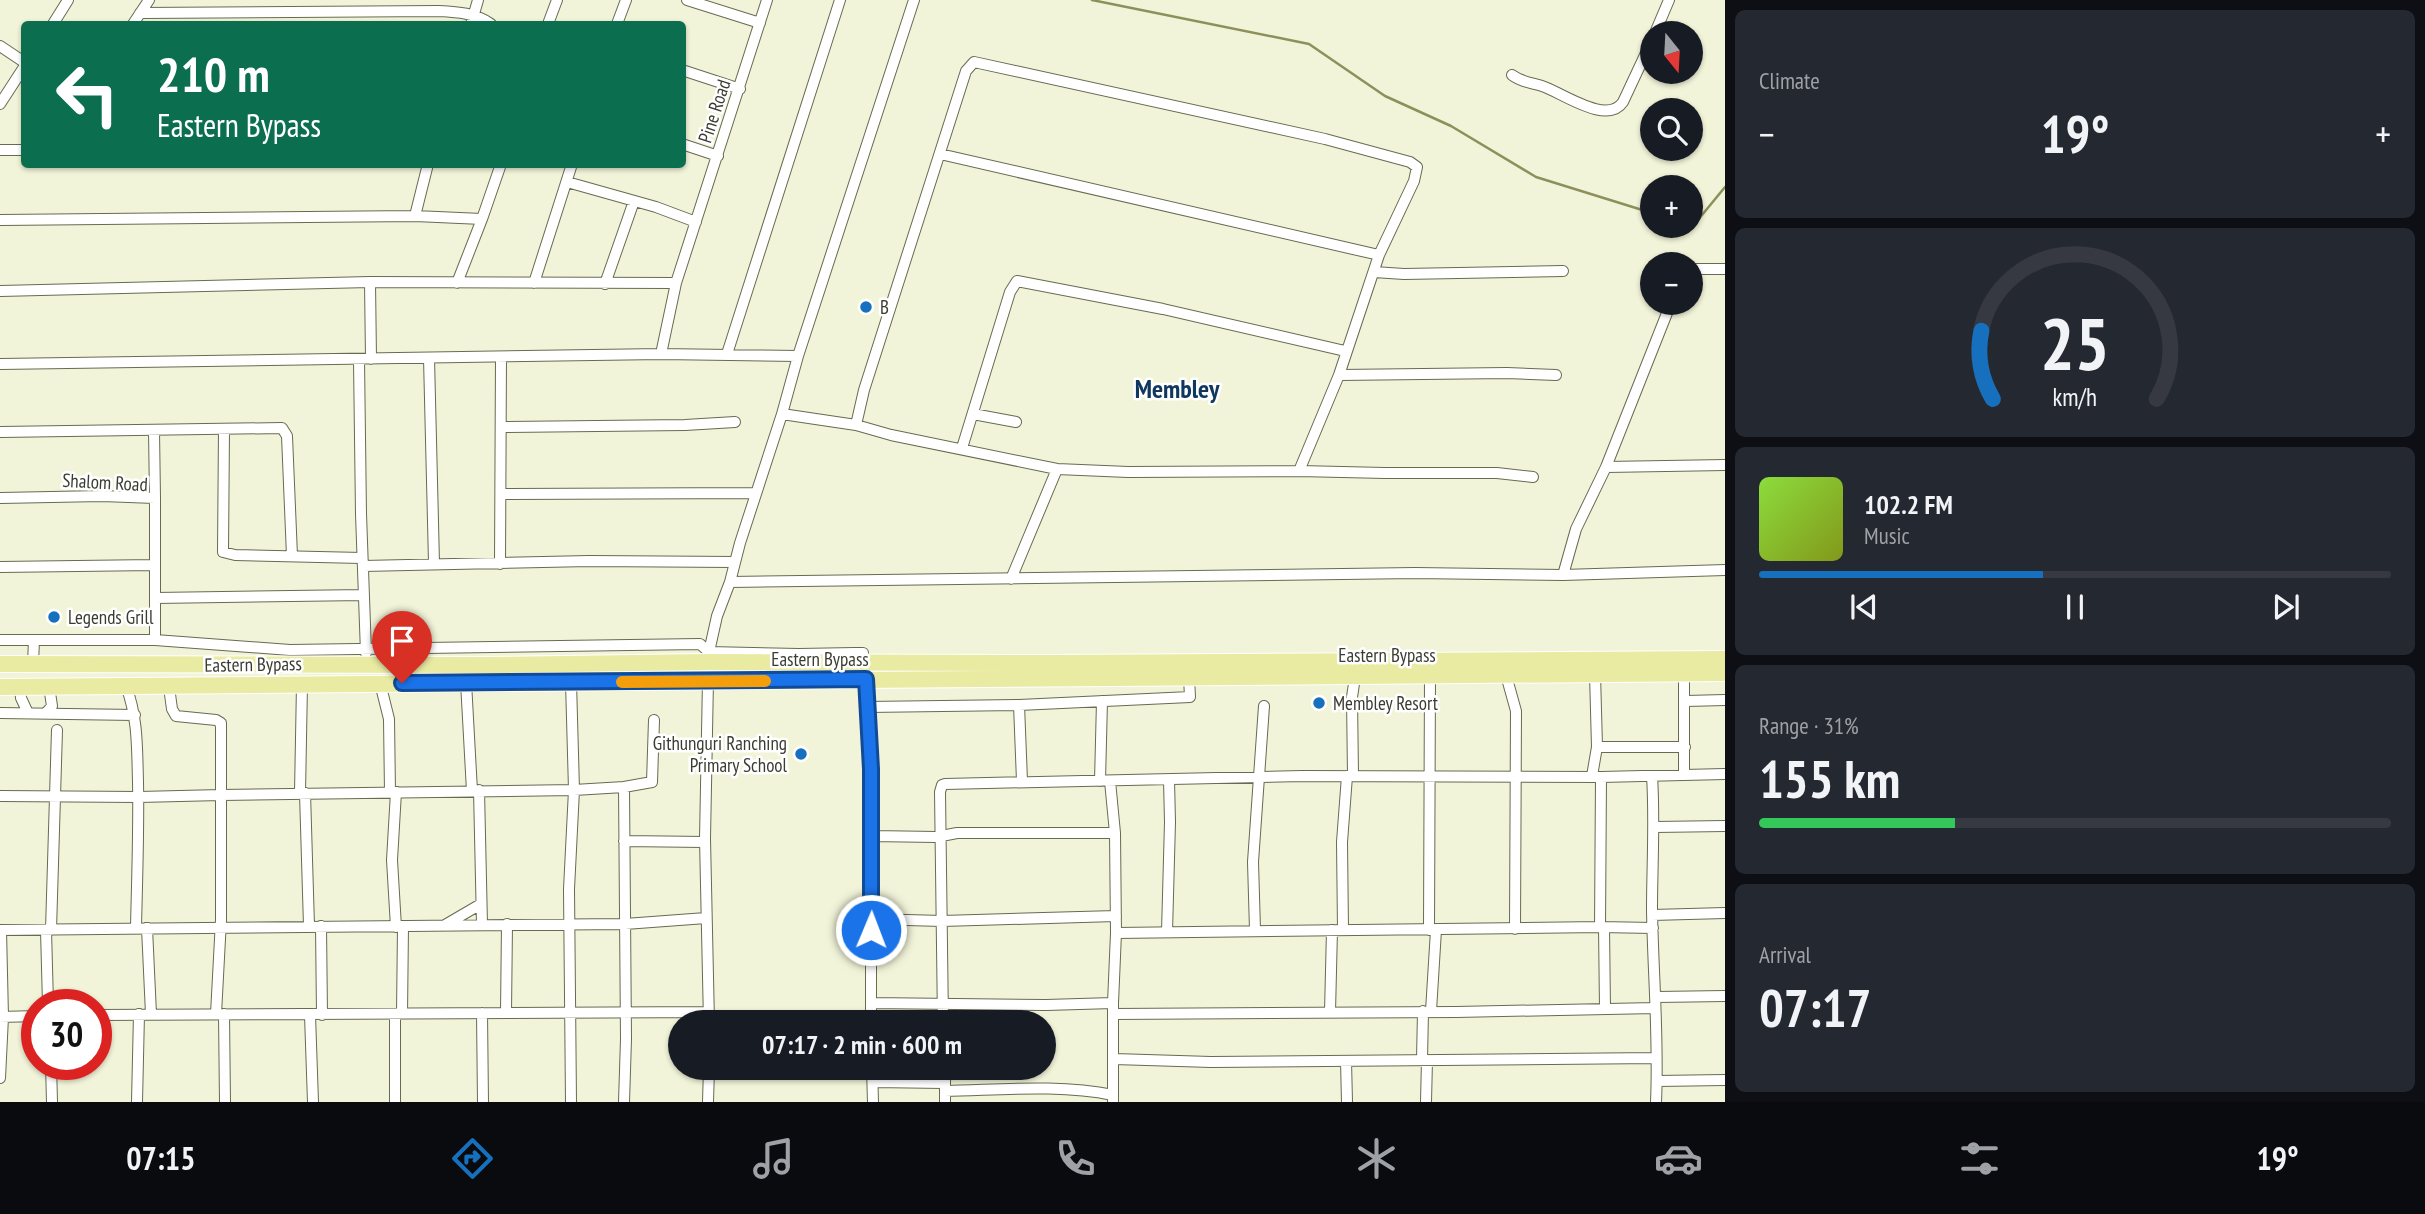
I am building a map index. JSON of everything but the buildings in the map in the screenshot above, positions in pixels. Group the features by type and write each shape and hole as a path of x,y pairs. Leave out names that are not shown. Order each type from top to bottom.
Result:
{"main road":[{"name":"Eastern Bypass","path":"0,664 366,656 590,663 708,657 865,671 1087,678 1725,673"},
{"name":"Eastern Bypass","path":"0,687 761,681 865,671 1725,659"},
{"path":"761,681 762,662"}],"street":[{"path":"55,21 68,0"},
{"path":"135,21 149,0"},
{"path":"140,13 430,11 472,20 478,0"},
{"path":"549,21 557,0"},
{"path":"618,21 626,0"},
{"path":"687,0 760,23"},
{"name":"Pine Road","path":"661,354 676,283 767,0"},
{"path":"727,354 840,0"},
{"path":"708,657 717,616 730,582 798,356 914,0"},
{"path":"1660,21 1669,0"},
{"path":"0,46 21,63"},
{"path":"856,425 864,390 966,71 974,62 1325,139 1410,162 1417,167 1414,181 1379,255 1339,374 1299,471"},
{"path":"1512,75 1589,107 1608,111 1623,103 1640,66"},
{"path":"0,104 21,70"},
{"path":"686,71 740,89"},
{"path":"686,145 718,156"},
{"path":"0,150 21,150"},
{"path":"940,154 1379,255"},
{"path":"415,216 427,168"},
{"path":"457,283 500,168"},
{"path":"534,283 571,168"},
{"path":"567,182 696,222"},
{"path":"605,284 634,201"},
{"path":"0,220 415,216 482,219"},
{"path":"1703,270 1725,269"},
{"path":"1374,272 1404,274 1563,271"},
{"path":"962,448 1010,292 1017,281 1163,309 1345,351"},
{"path":"0,290 370,282 676,283"},
{"path":"370,282 371,359"},
{"path":"1563,575 1576,529 1606,467 1666,315"},
{"path":"0,364 661,354 798,356"},
{"path":"429,358 434,563"},
{"path":"500,564 501,358"},
{"path":"359,360 366,656"},
{"path":"1339,374 1556,375"},
{"path":"782,414 856,425 891,435 1057,469 1129,472 1497,473 1533,477"},
{"path":"973,414 1016,422"},
{"path":"502,427 735,422"},
{"path":"0,432 277,427 287,432 292,556"},
{"path":"154,430 155,498"},
{"path":"224,430 223,552 235,555 292,556 363,562 735,562"},
{"path":"1606,467 1725,464"},
{"path":"1011,579 1057,469"},
{"path":"501,494 756,493"},
{"name":"Shalom Road","path":"0,498 155,498 155,640"},
{"path":"0,567 154,565"},
{"path":"730,582 1415,573 1563,575 1725,570"},
{"path":"155,598 364,595"},
{"path":"0,640 155,640 366,656 700,644 708,657"},
{"path":"33,664 34,640"},
{"path":"590,663 592,646"},
{"path":"708,657 863,653 872,836 871,1010"},
{"path":"1684,673 1684,775"},
{"path":"1595,674 1605,1009"},
{"path":"1506,675 1516,711 1513,878 1515,929"},
{"path":"1426,1102 1425,1060 1433,930 1429,777 1430,676"},
{"path":"867,706 1019,705 1190,697 1189,677"},
{"path":"1343,930 1342,842 1350,776 1355,677"},
{"path":"1087,678 1088,701"},
{"path":"708,680 705,842 709,1010"},
{"path":"466,682 482,925"},
{"path":"571,682 575,790 569,924 571,1102"},
{"path":"380,683 389,719 393,860 400,927 395,1102"},
{"path":"302,684 303,793 322,1015"},
{"path":"126,686 135,715 142,928 151,1014"},
{"path":"20,687 21,698 28,713"},
{"path":"46,713 52,706 50,687"},
{"path":"169,687 172,709 176,716 216,720 221,723 220,1014 225,1102"},
{"path":"1686,701 1725,700"},
{"path":"873,1102 873,1082 945,1092 1096,1091 1113,1098 1115,833 1105,781 1102,701"},
{"path":"1019,705 1022,781"},
{"path":"1255,930 1253,862 1264,706"},
{"path":"0,713 135,715"},
{"path":"0,796 220,796 624,787 652,782 654,720"},
{"path":"48,989 57,730"},
{"path":"1597,747 1685,747"},
{"path":"942,1010 942,785 948,783 1350,776 1596,777 1725,774"},
{"path":"1652,776 1655,827 1653,928 1657,1102"},
{"path":"1167,932 1169,780"},
{"path":"624,787 624,1102"},
{"path":"1655,827 1725,826"},
{"path":"872,836 1115,833"},
{"path":"624,841 705,842"},
{"path":"444,926 481,904"},
{"path":"1653,915 1725,913"},
{"path":"871,919 1116,916"},
{"path":"0,1078 1,930 625,924 706,918"},
{"path":"506,1012 507,924"},
{"path":"1116,933 1653,928"},
{"path":"1330,1012 1332,930"},
{"path":"871,1003 1330,1012 1605,1009 1725,996"},
{"path":"112,1015 571,1011 668,1014"},
{"path":"482,1013 483,1102"},
{"path":"137,1102 139,1014"},
{"path":"310,1015 313,1102"},
{"path":"2,1017 21,1016"},
{"path":"1114,1059 1211,1062 1656,1058"},
{"path":"1346,1061 1347,1102"},
{"path":"51,1080 52,1102"},
{"path":"708,1102 709,1080"},
{"path":"1657,1081 1725,1080"}],"waterway":[{"path":"1092,0 1309,44 1385,96 1451,126 1536,177 1640,209"},
{"path":"1703,214 1725,187"}],"slow traffic":[{"path":"622,682 765,681"}],"place":[{"name":"B","path":"866,307"},
{"name":"Legends Grill","path":"54,617"},
{"name":"Membley Resort","path":"1319,703"},
{"name":"Githunguri Ranching Primary School","path":"801,754"}],"district":[{"name":"Membley","path":"1177,388"}],"route":[{"path":"402,683 866,679 871,769 871,930"}]}
